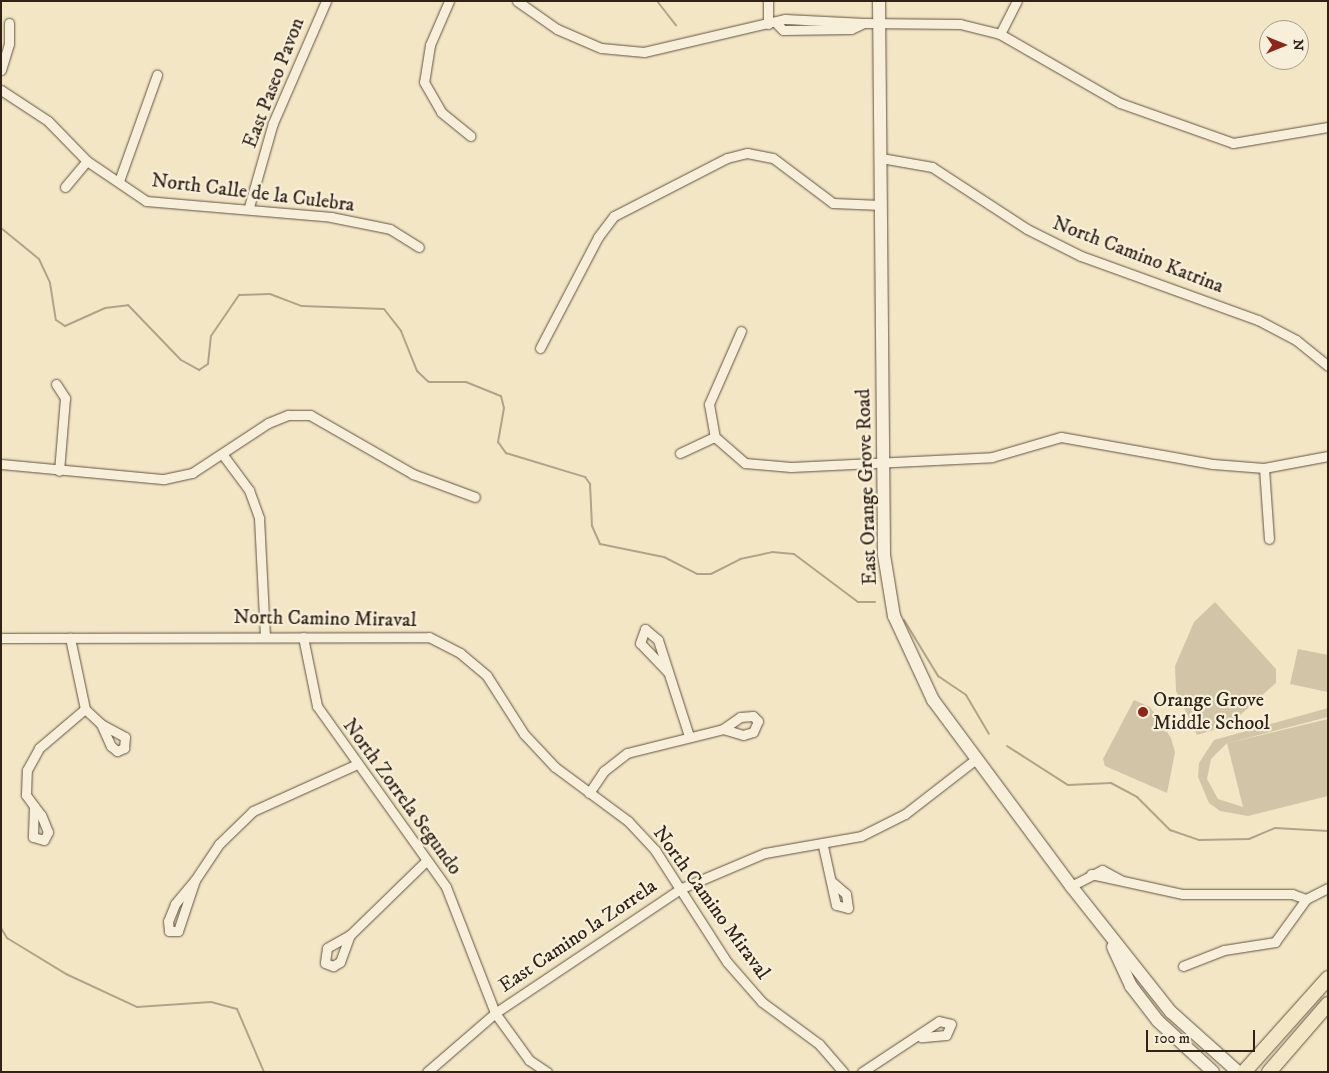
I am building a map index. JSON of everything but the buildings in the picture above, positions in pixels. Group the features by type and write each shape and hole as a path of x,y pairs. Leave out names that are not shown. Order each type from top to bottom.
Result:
{"main road":[{"name":"East Orange Grove Road","path":"879,1 884,555 894,616 933,700 1107,934 1177,1019 1238,1072"},
{"name":"East Orange Grove Road","path":"1107,934 1131,986 1149,1010 1213,1072"},
{"path":"1244,1072 1328,978"},
{"path":"1269,1072 1328,1004"}],"street":[{"name":"East Paseo Pavon","path":"249,207 273,123 326,1"},
{"path":"449,1 430,45 424,82 441,112 471,136"},
{"path":"517,1 557,29 602,48 644,52 773,24 783,30 851,29 864,23 960,24 1000,34 1119,102 1233,143 1328,127"},
{"path":"768,1 773,24"},
{"path":"1000,34 1017,1"},
{"path":"1,70 9,44 8,23"},
{"path":"119,181 157,75"},
{"name":"North Calle de la Culebra","path":"1,90 48,121 87,161 146,201 196,208 249,207 390,229 419,247"},
{"path":"540,348 598,237 614,216 727,158 747,153 773,158 833,203 881,205"},
{"name":"North Camino Katrina","path":"880,158 932,167 1027,229 1081,256 1258,320 1296,340 1328,366"},
{"path":"64,187 87,161"},
{"path":"741,331 708,404 715,437 745,463 791,467 882,459 992,457 1062,437 1078,438 1213,464 1264,468 1328,456"},
{"path":"56,384 65,398 58,471"},
{"path":"1,464 58,471 164,479 192,473 223,456 268,423 288,415 310,415 413,474 475,497"},
{"path":"680,453 715,437"},
{"path":"223,456 249,490 260,518 264,635"},
{"path":"1264,468 1269,539"},
{"name":"North Camino Miraval","path":"1,638 264,635 429,638 460,652 487,676 533,743 589,792 628,820 682,888 727,962 762,1002 819,1044 843,1072"},
{"name":"North Zorrela Segundo","path":"302,637 317,706 355,765 446,887 495,1013 529,1060 547,1072"},
{"path":"70,638 85,709 101,724"},
{"path":"668,672 689,736"},
{"path":"34,806 26,796 26,770 39,748 85,709"},
{"path":"589,792 604,771 627,753 723,729"},
{"name":"East Camino la Zorrela","path":"427,1072 495,1013 682,888 765,853 823,846 861,836 905,814 976,759"},
{"path":"195,880 186,916 178,931 169,931 168,921 175,904 195,880 219,844 252,810 355,765"},
{"path":"823,846 831,881"},
{"path":"350,935 426,861"},
{"path":"1071,886 1091,874 1106,870 1123,882 1183,894 1292,894 1306,899"},
{"path":"1183,966 1224,950 1275,942 1306,899 1328,888"},
{"path":"862,1072 921,1037"}],"shaded area":[{"path":"1215,602 1276,669 1276,683 1229,725 1197,735 1176,691 1175,666 1194,622"},
{"path":"1298,649 1328,655 1328,692 1290,684"},
{"path":"1134,700 1150,707 1171,738 1175,752 1167,793 1105,766 1103,759"},
{"path":"1328,708 1328,717 1228,743 1328,719 1328,796 1248,816 1220,811 1209,803 1198,777 1199,763 1214,740","holes":["1227,743 1243,807 1218,799 1207,779 1211,759"]}],"waterway":[{"path":"657,1 676,25"},
{"path":"1,228 39,259 50,283 56,320 65,326 105,308 128,305 181,360 199,370 208,364 211,336 239,295 270,294 302,306 384,309 401,331 417,371 429,382 466,382 501,396 504,408 498,442 506,453 585,477 590,484 592,526 600,544 664,557 697,574 711,574 740,559 772,552 794,554 858,602 875,602"},
{"path":"904,620 938,676 966,695 989,734"},
{"path":"1007,746 1068,785 1111,783 1137,797 1170,830 1199,840 1249,839 1275,828 1328,831"},
{"path":"1,928 7,938 66,974 137,1007 211,1002 237,1009 264,1072"}],"place":[{"name":"Orange Grove Middle School","path":"1143,712"}]}
